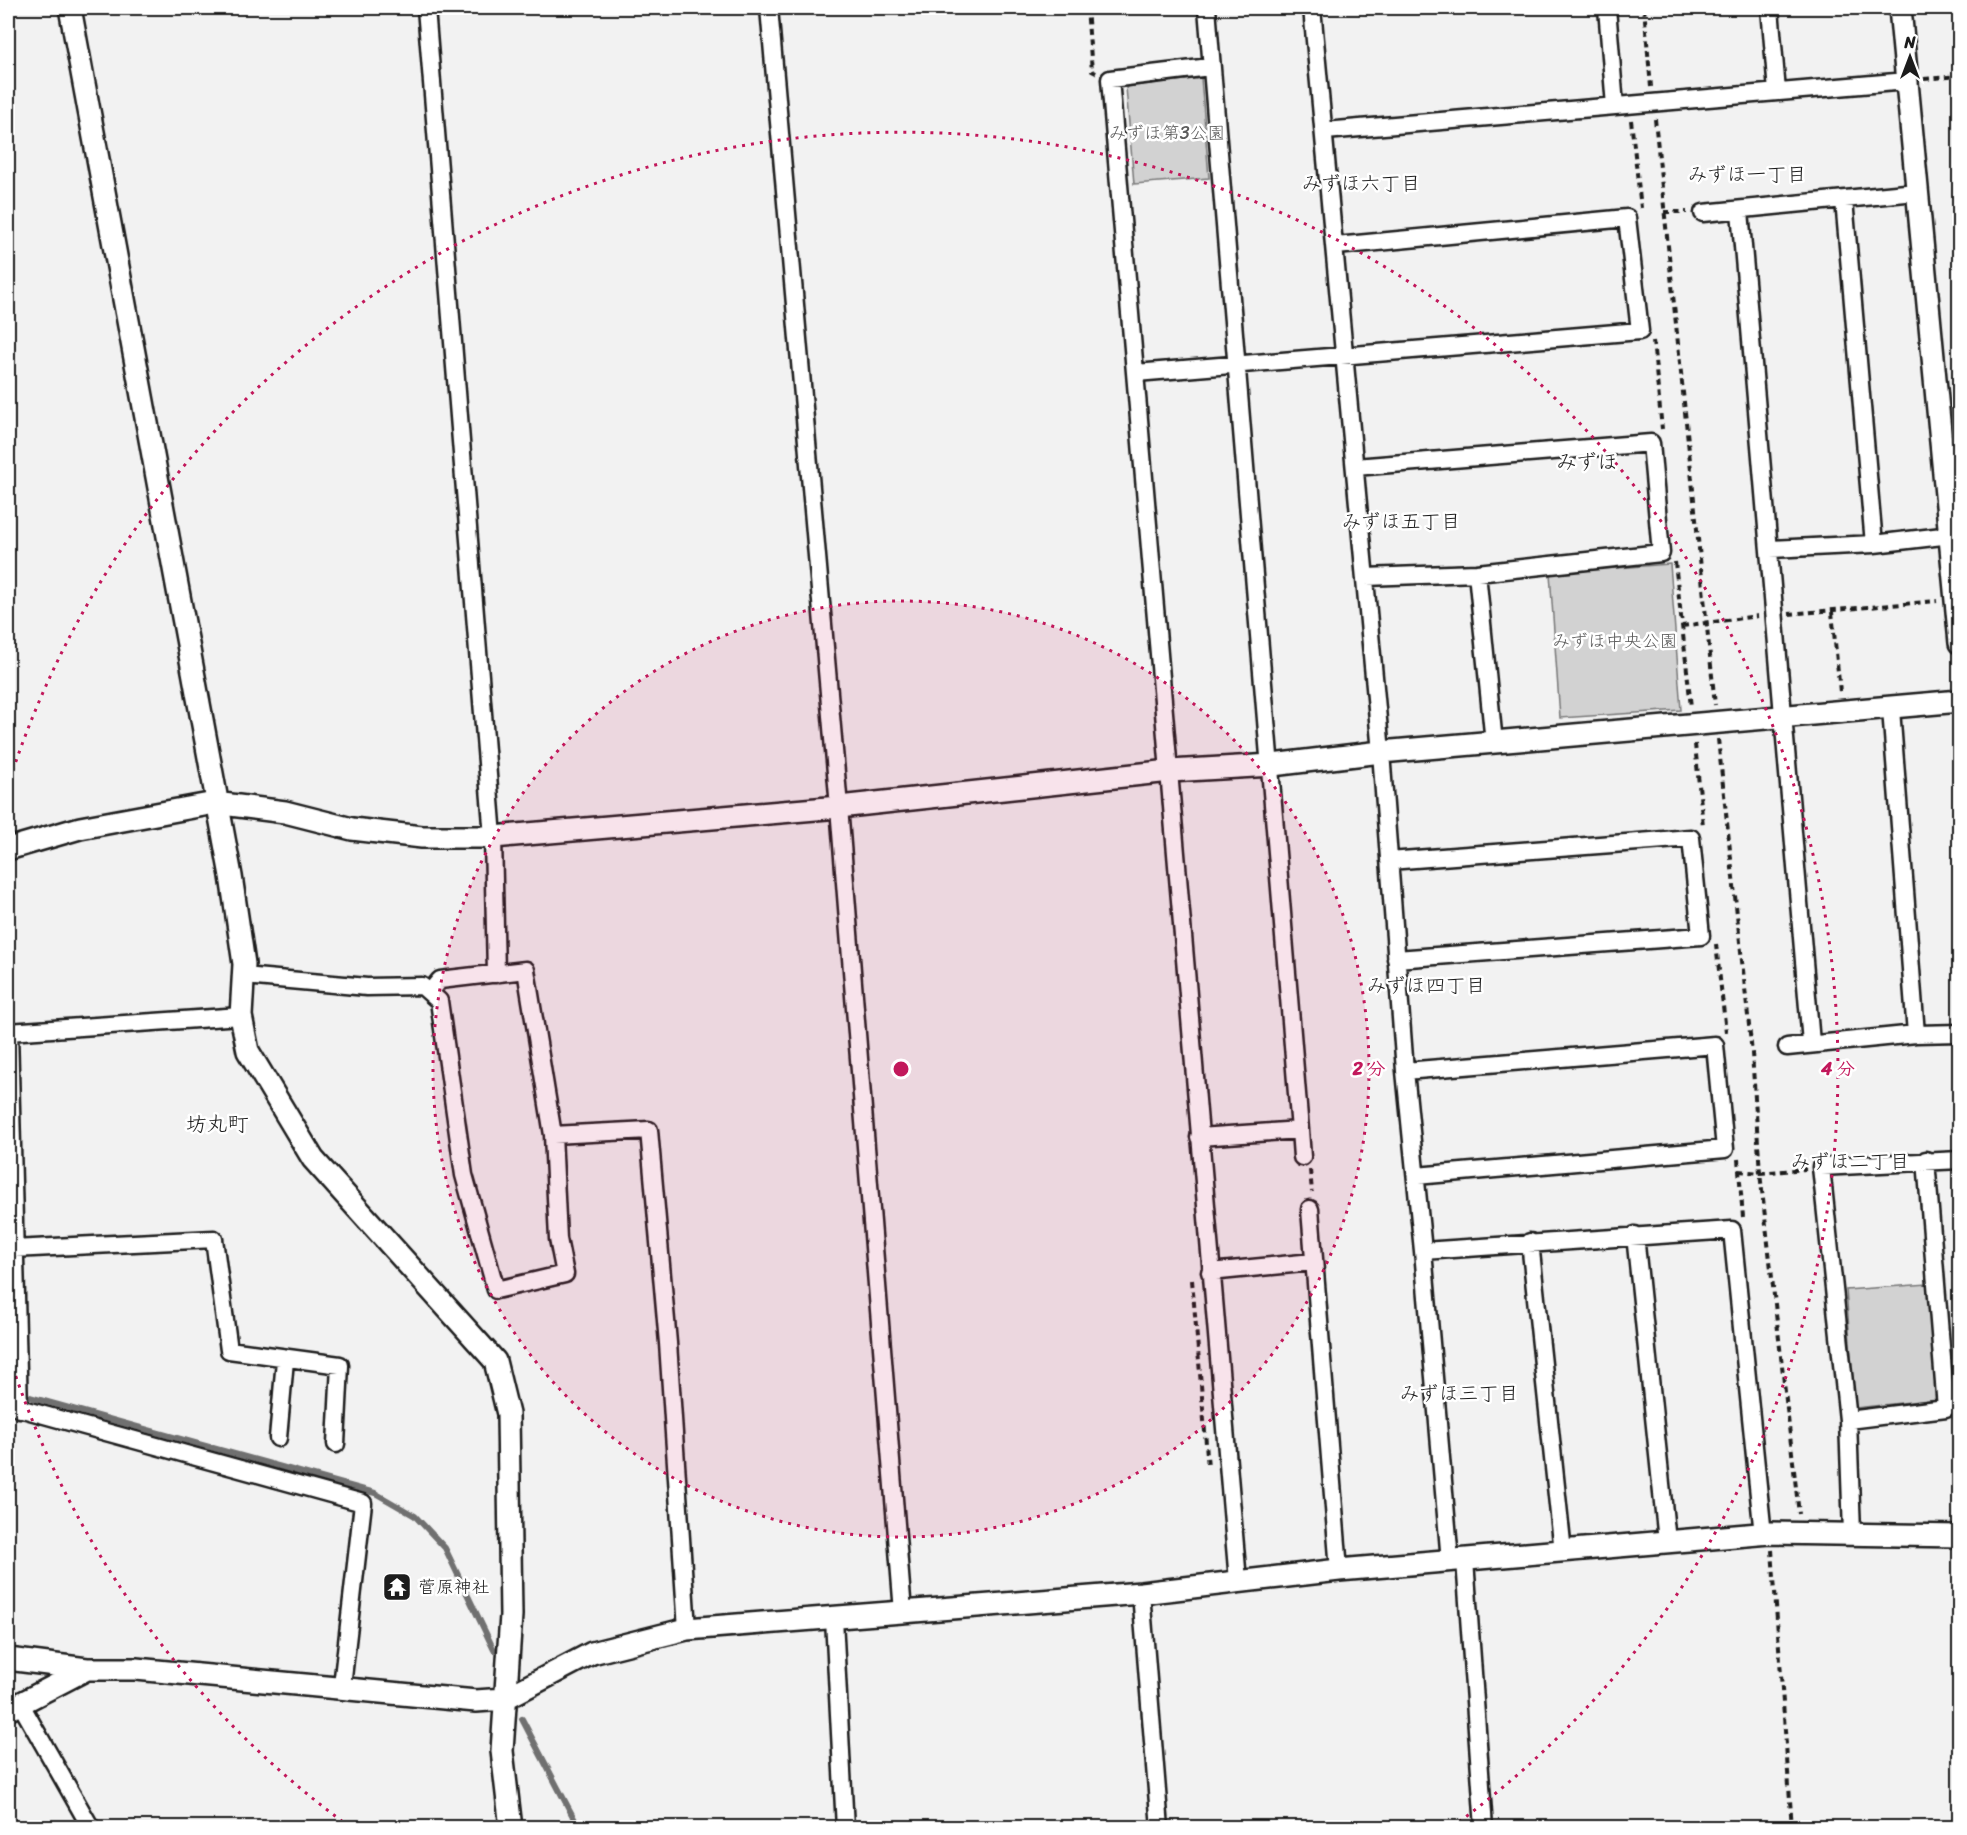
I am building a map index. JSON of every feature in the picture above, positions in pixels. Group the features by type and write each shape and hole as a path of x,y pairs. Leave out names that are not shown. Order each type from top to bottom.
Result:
{"street":[{"path":"70,8 232,887 244,964 241,1016 248,1051 313,1160 495,1361 508,1414 511,1615 502,1751 511,1827"},
{"path":"426,8 492,837 496,974"},
{"path":"769,8 839,807 903,1612"},
{"path":"1207,8 1235,366 1272,765 1302,1156"},
{"path":"1312,8 1381,752 1405,1071 1484,1827"},
{"path":"1607,8 1622,105"},
{"path":"1770,8 1778,92"},
{"path":"1900,8 1951,535 1959,643"},
{"path":"1210,67 1110,79 1238,1581"},
{"path":"1325,131 1907,81"},
{"path":"1703,213 1916,192"},
{"path":"1844,200 1874,544"},
{"path":"1740,211 1811,1043"},
{"path":"1136,373 1640,331 1628,218 1335,246"},
{"path":"1355,467 1651,443 1661,553 1477,573 1365,577"},
{"path":"1770,549 1874,544 1951,535"},
{"path":"1477,573 1494,743"},
{"path":"8,849 80,828 215,803 285,812 352,829 422,837 492,837 839,807 1170,771 1272,765 1381,752 1891,709 1959,701"},
{"path":"1891,709 1916,1034"},
{"path":"1389,861 1691,838 1701,936 1396,959"},
{"path":"244,976 367,987 422,986 430,992 439,1001 464,1175 496,1290 565,1274 558,1239 553,1135 526,970 440,980 430,992"},
{"path":"241,1016 8,1032 16,1401 363,1503 342,1686"},
{"path":"1787,1047 1916,1034 1959,1033"},
{"path":"1405,1071 1714,1045 1725,1149 1416,1176"},
{"path":"553,1135 649,1130 668,1343 687,1629"},
{"path":"1199,1137 1300,1130"},
{"path":"1848,1420 1946,1408 1926,1160"},
{"path":"1852,1533 1848,1420 1821,1167 1959,1160"},
{"path":"1310,1209 1339,1570"},
{"path":"1423,1251 1732,1230 1767,1534"},
{"path":"1635,1235 1667,1541"},
{"path":"13,1249 214,1239 230,1350 285,1360 340,1365 336,1444"},
{"path":"1530,1242 1563,1552"},
{"path":"1210,1272 1314,1262"},
{"path":"278,1438 285,1360"},
{"path":"8,1659 87,1670 136,1669 342,1686 476,1701 504,1699 592,1653 687,1629 1142,1593 1339,1570 1667,1541 1800,1532 1959,1536"},
{"path":"1142,1593 1160,1827"},
{"path":"834,1619 845,1827"},
{"path":"87,1670 14,1706 91,1827"}],"path":[{"path":"1087,8 1092,71 1110,79"},
{"path":"1644,8 1752,1053 1760,1173 1795,1465 1800,1532"},
{"path":"1907,81 1959,76"},
{"path":"1622,105 1641,213"},
{"path":"1652,330 1662,434"},
{"path":"1674,550 1704,837"},
{"path":"1682,626 1774,614 1832,612 1956,599"},
{"path":"1832,612 1842,712"},
{"path":"1716,941 1726,1034"},
{"path":"1737,1150 1743,1223"},
{"path":"1302,1156 1310,1167 1313,1199 1310,1209"},
{"path":"1739,1171 1760,1173 1821,1167"},
{"path":"1767,1534 1792,1827"}],"green space":[{"name":"みずほ第3公園","path":"1201,78 1209,178 1134,184 1126,87"},
{"name":"みずほ中央公園","path":"1670,564 1681,710 1560,718 1550,573"},
{"path":"1928,1284 1938,1399 1855,1408 1846,1290"}],"waterway":[{"path":"8,1391 375,1493 415,1516 445,1548 494,1650"},
{"path":"522,1719 579,1828"}],"place":[{"name":"菅原神社","path":"397,1587"}],"district":[{"name":"みずほ一丁目","path":"1747,174"},
{"name":"みずほ六丁目","path":"1361,183"},
{"name":"みずほ","path":"1587,462"},
{"name":"みずほ五丁目","path":"1401,521"},
{"name":"みずほ四丁目","path":"1426,985"},
{"name":"坊丸町","path":"217,1124"},
{"name":"みずほ二丁目","path":"1850,1161"},
{"name":"みずほ三丁目","path":"1459,1393"}]}
